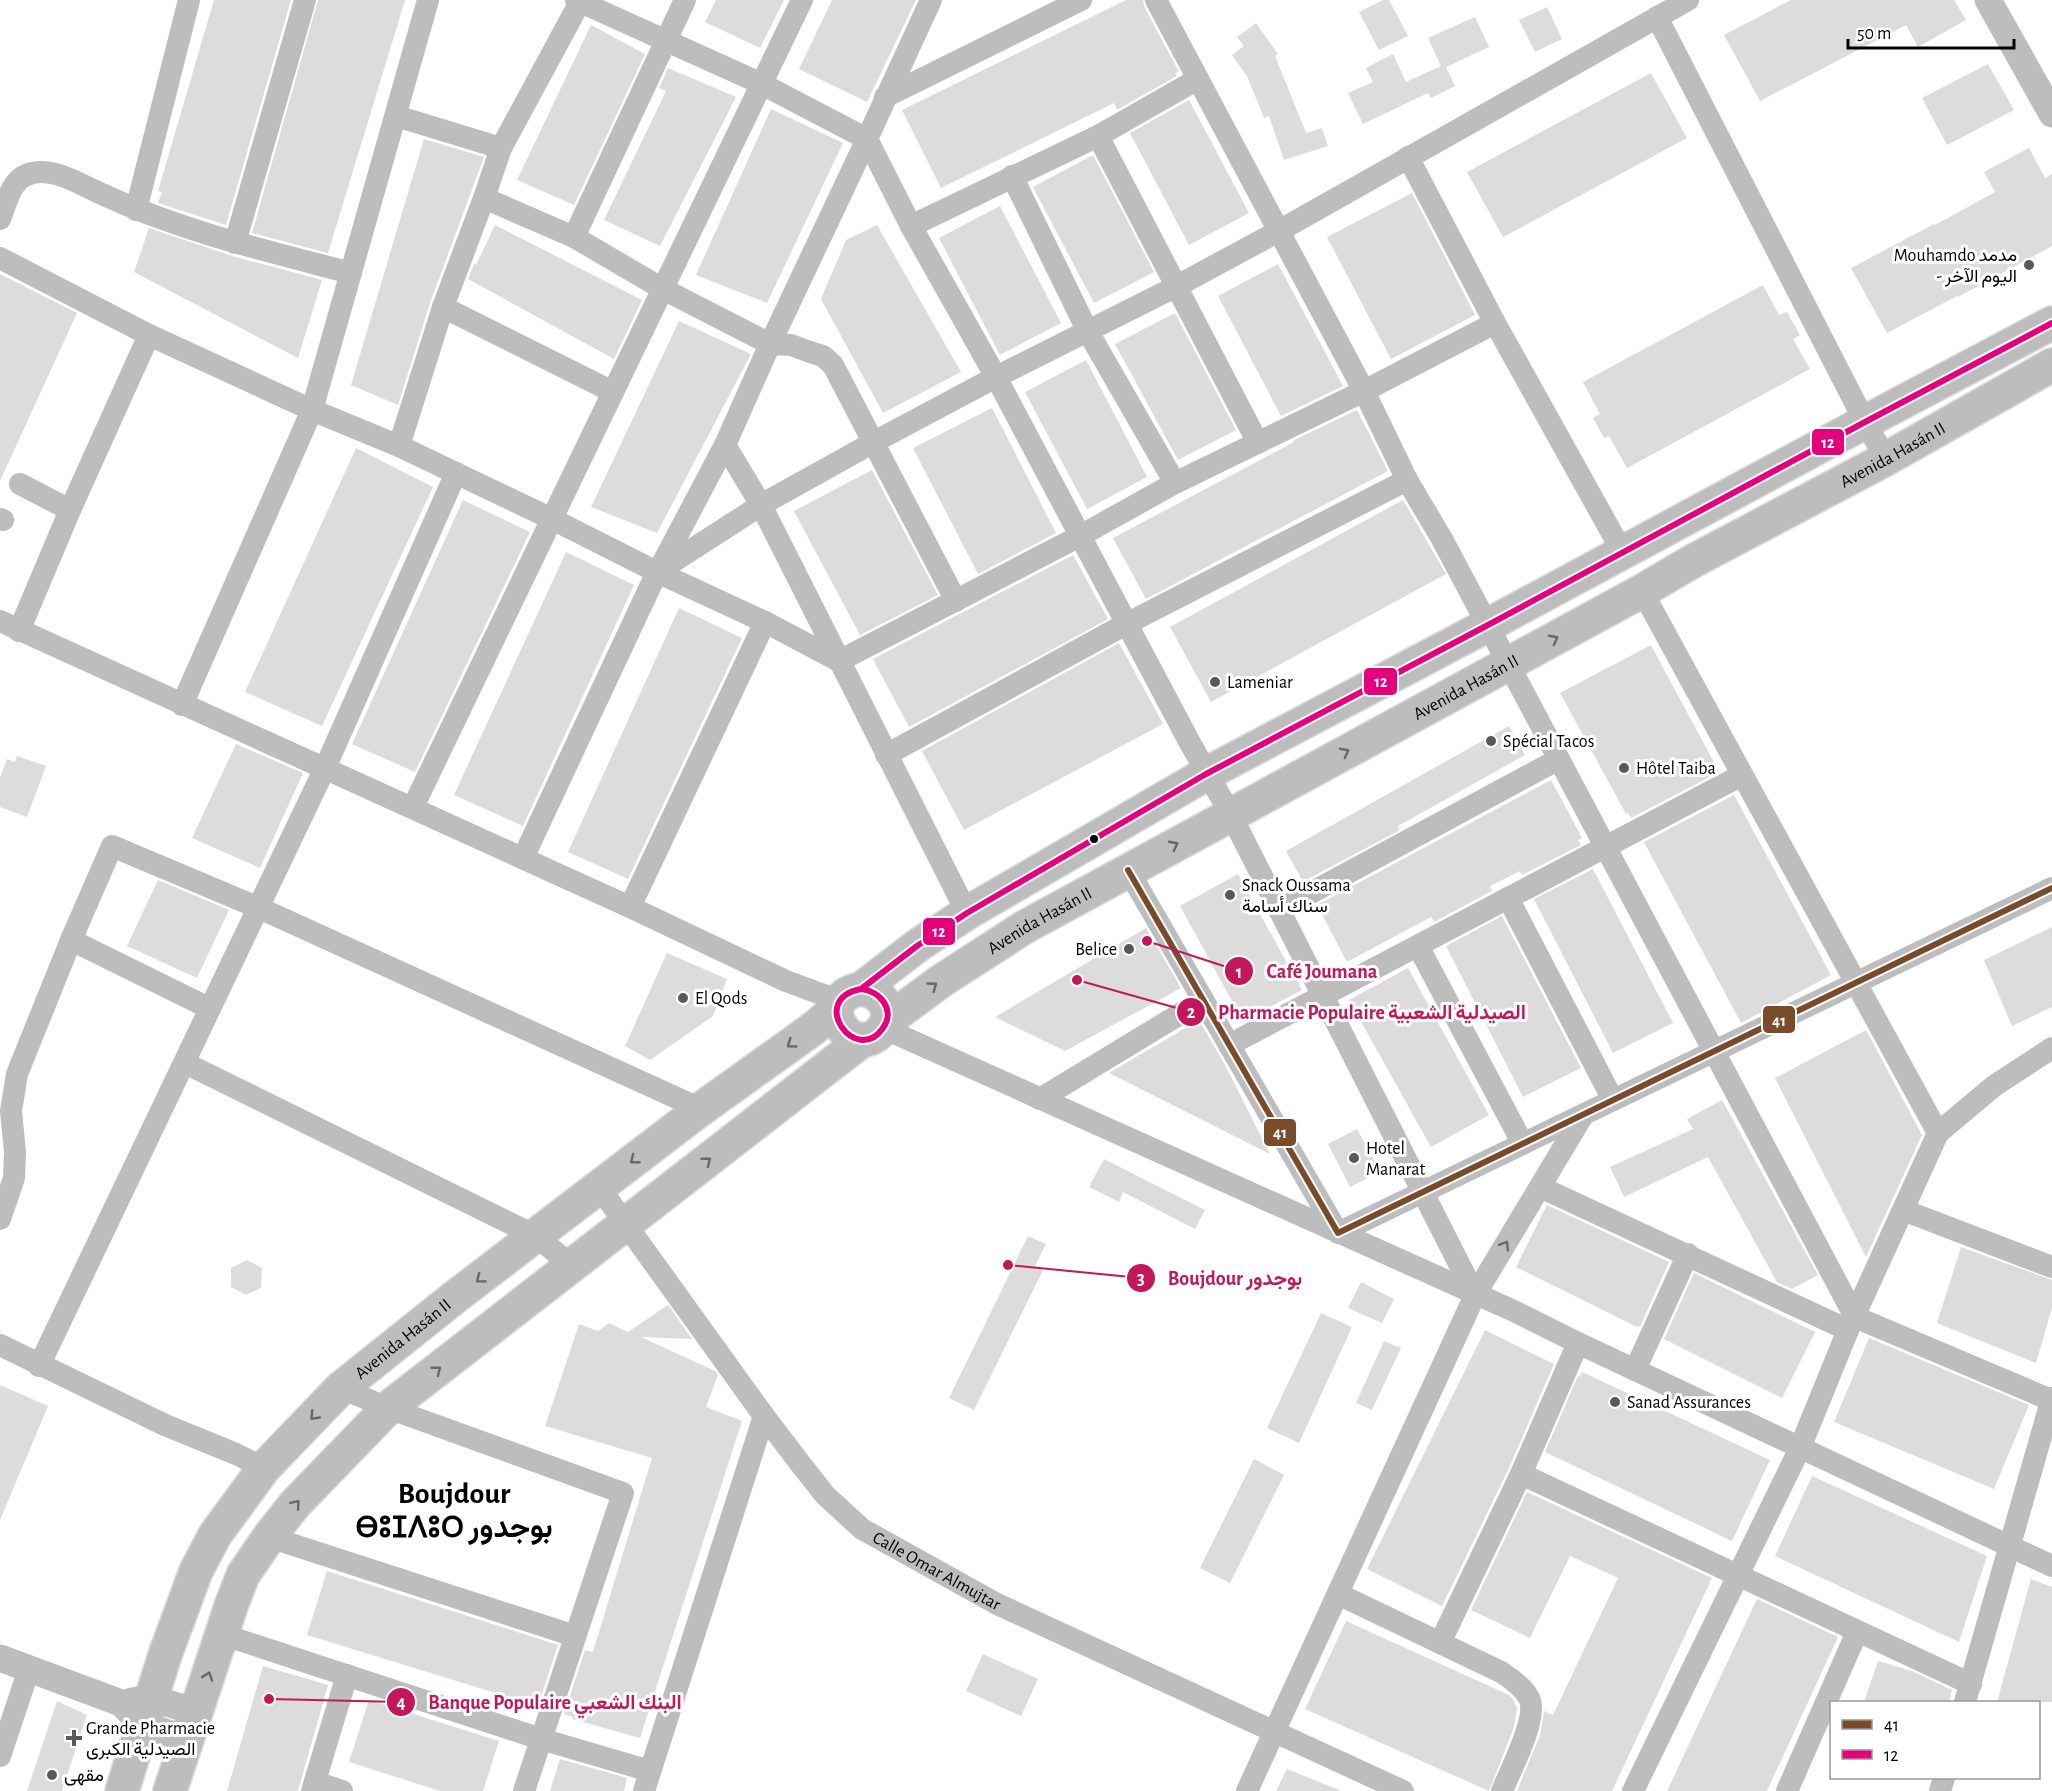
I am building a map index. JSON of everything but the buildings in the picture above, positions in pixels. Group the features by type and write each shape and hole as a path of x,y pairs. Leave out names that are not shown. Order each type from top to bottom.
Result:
{"main road":[{"name":"Avenida Hasán II","path":"122,1791 138,1709 196,1570 215,1535 264,1468 341,1388 455,1297 701,1108 814,1028 846,999 966,913 1206,774 2052,323"},
{"name":"Avenida Hasán II","path":"170,1791 221,1634 243,1575 295,1504 388,1408 941,981 1023,928 1642,591 1693,561 1886,459 2052,365"},
{"path":"869,990 882,998 886,1005 878,1030 848,1035 838,1024 846,999 869,990"}],"street":[{"path":"136,210 189,0"},
{"path":"235,243 305,0"},
{"path":"182,705 312,410 428,0"},
{"path":"574,237 685,0"},
{"path":"413,807 802,0"},
{"path":"523,858 657,572 725,445 931,0"},
{"path":"885,97 1081,0"},
{"path":"1156,0 1277,232 1364,391 1407,480 1442,539 1714,1051 1852,1324"},
{"path":"657,572 761,505 874,442 1277,232 1688,0"},
{"path":"1988,0 2052,114"},
{"path":"399,446 443,308 501,148 579,1 762,84 867,139 911,226 996,377 1206,774 1231,815 1475,1295"},
{"path":"1657,17 1864,422 1886,459"},
{"path":"911,226 1098,136 1198,78"},
{"path":"396,116 501,148"},
{"path":"1098,136 1258,443"},
{"path":"1408,158 1495,323 1623,553"},
{"path":"0,219 15,183 23,175 46,172 63,176 136,210 235,243 351,273"},
{"path":"1012,176 1087,330 1175,483"},
{"path":"484,198 574,237 663,289 770,344 791,345 823,356 833,365 956,601"},
{"path":"0,258 149,335 312,410 399,446 765,622 839,661"},
{"path":"443,308 613,392"},
{"path":"839,661 1080,536 1175,483 1364,391 1495,323"},
{"path":"149,335 70,510 10,626 413,807 786,981 846,999"},
{"path":"725,445 761,505 966,913"},
{"path":"39,1366 325,768 456,473"},
{"path":"886,755 1126,624 1407,480"},
{"path":"20,484 70,510"},
{"path":"1642,591 1938,1133"},
{"path":"630,907 765,622"},
{"path":"1279,910 1559,759"},
{"path":"1229,1045 1742,775"},
{"path":"0,1219 14,1178 15,1152 11,1111 17,1074 70,940 112,846 258,907 701,1108"},
{"path":"1128,870 1338,1233"},
{"path":"1338,1233 2052,888"},
{"path":"1508,898 1613,1100"},
{"path":"70,940 209,1008"},
{"path":"1418,946 1523,1144"},
{"path":"1040,1099 1203,1000"},
{"path":"878,1030 1040,1099 1514,1311 2052,1566"},
{"path":"1633,1791 1800,1448 1852,1324 1938,1133 1994,1086 2052,1048"},
{"path":"185,1063 536,1236 572,1266"},
{"path":"1247,1791 1475,1295 1583,1115"},
{"name":"Calle Omar Almujtar","path":"599,1187 764,1416 825,1495 862,1529 997,1604 1274,1732 1356,1781 1403,1791"},
{"path":"1521,1474 1857,1632 1968,1693 2052,1399 1852,1324 1688,1254 1540,1187"},
{"path":"1903,1210 2052,1267"},
{"path":"1635,1370 1688,1254"},
{"path":"1440,1643 1521,1474 1578,1343"},
{"path":"0,1345 39,1366 165,1425 264,1468"},
{"path":"341,1388 388,1408 623,1493 524,1791"},
{"path":"221,1634 541,1740 647,1781 764,1416"},
{"path":"269,1537 575,1636"},
{"path":"1338,1594 1501,1672 1520,1687 1529,1699 1531,1716 1502,1791"},
{"path":"1787,1791 1857,1632"},
{"path":"0,1658 191,1726"},
{"path":"0,1756 29,1670"},
{"path":"342,1791 314,1787 347,1675"}],"transit line":[{"name":"12","path":"861,989 880,997 887,1008 888,1015 883,1028 872,1038 861,1040 850,1035 842,1027 837,1016 838,1005 845,995 861,989 917,946 967,913 1206,774 2052,323"},
{"name":"41","path":"1128,870 1338,1233 2052,888"}],"place":[{"name":"Mouhamdo مدمد - اليوم الآخر","path":"2029,265"},
{"name":"Lameniar","path":"1215,682"},
{"name":"Spécial Tacos","path":"1491,741"},
{"name":"Hôtel Taiba","path":"1624,768"},
{"name":"Snack Oussama سناك أسامة","path":"1230,895"},
{"name":"Café Joumana","path":"1147,941"},
{"name":"Belice","path":"1129,949"},
{"name":"Pharmacie Populaire الصيدلية الشعبية","path":"1077,980"},
{"name":"El Qods","path":"683,998"},
{"name":"Hotel Manarat","path":"1354,1158"},
{"name":"Boujdour بوجدور","path":"1008,1265"},
{"name":"Sanad Assurances","path":"1615,1402"},
{"name":"Banque Populaire البنك الشعبي","path":"269,1699"},
{"name":"Grande Pharmacie الصيدلية الكبرى","path":"74,1738"},
{"name":"مقهى","path":"52,1775"}],"district":[{"name":"Boujdour ⴱⵓⵊⴷⵓⵔ بوجدور","path":"454,1510"}]}
